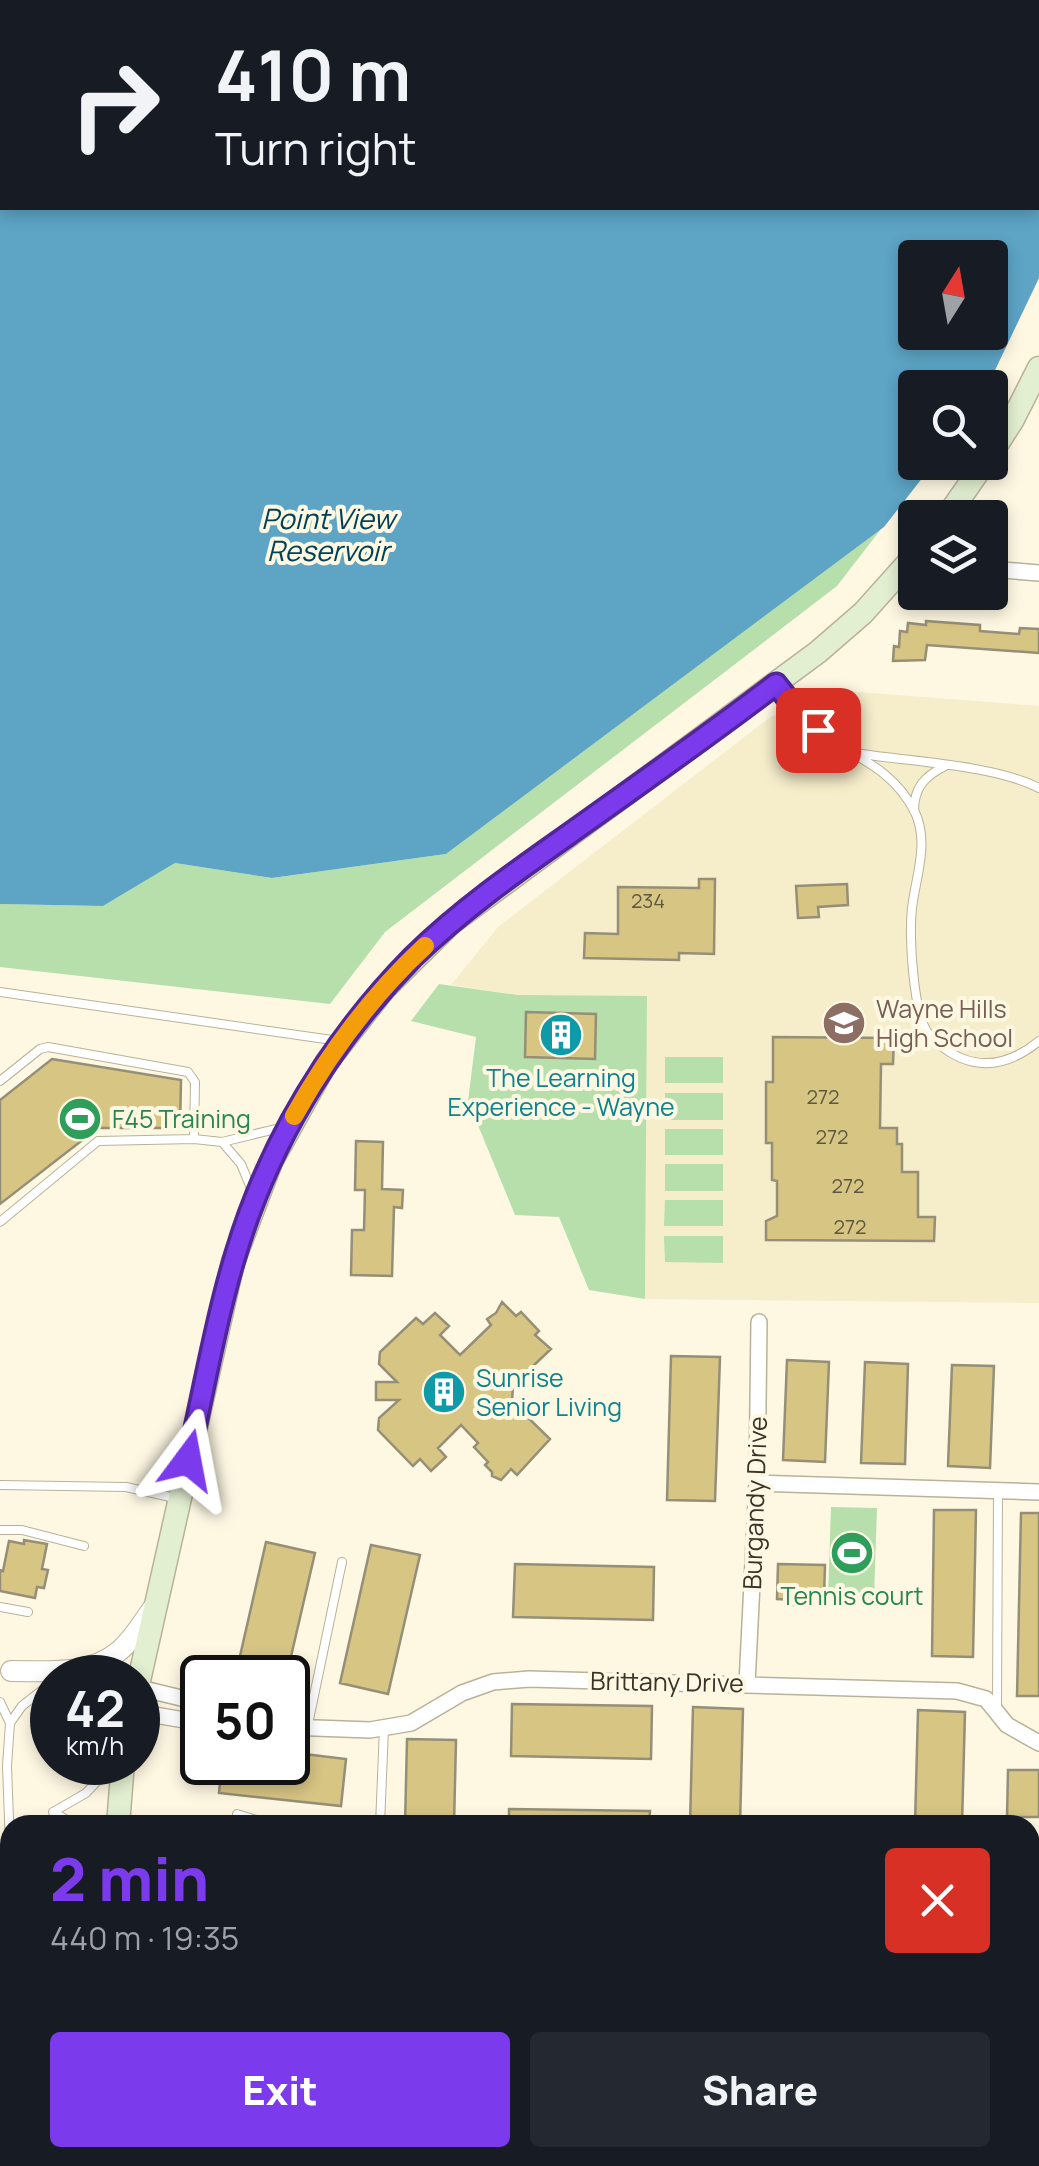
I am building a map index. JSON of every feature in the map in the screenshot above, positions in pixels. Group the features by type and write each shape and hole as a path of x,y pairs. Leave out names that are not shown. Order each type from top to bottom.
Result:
{"main road":[{"path":"1008,428 1039,368"},
{"path":"145,1655 233,1262 255,1198 288,1126 343,1041 384,988 450,923 776,684 863,613 898,576"},
{"path":"118,1815 119,1785"}],"street":[{"path":"1008,570 1039,573"},
{"name":"Burgandy Drive","path":"748,1684 758,1483 758,1322"},
{"path":"758,1483 1039,1492"},
{"path":"6,1670 66,1672 90,1667 120,1651 156,1606"},
{"path":"6,1670 30,1677"},
{"name":"Brittany Drive","path":"310,1730 384,1728 411,1723 462,1693 493,1682 528,1679 958,1691 986,1699 1007,1725 1039,1742"}],"lane":[{"path":"776,684 806,722 888,776 914,810 922,839 910,937 926,1029 949,1053 979,1062 1019,1057 1039,1041"},
{"path":"858,753 1008,776 1039,788"},
{"path":"914,810 918,788 926,775 945,766"},
{"path":"0,992 343,1041"},
{"path":"0,1081 48,1047 188,1072 195,1082 194,1138"},
{"path":"0,1222 98,1141 194,1138 222,1142 288,1126"},
{"path":"222,1142 241,1164 255,1198"},
{"path":"0,1485 126,1486 180,1499"},
{"path":"996,1712 998,1491"},
{"path":"0,1530 22,1530 84,1546"},
{"path":"310,1711 342,1562"},
{"path":"0,1607 28,1612"},
{"path":"10,1723 30,1700"},
{"path":"0,1702 10,1723 4,1806"},
{"path":"380,1815 384,1728"},
{"path":"58,1815 53,1812 95,1785"}],"shaded area":[{"name":"Wayne Hills High School","path":"833,690 1039,706 1039,1303 645,1299 647,997 518,995 451,985 498,927 769,718"}],"green space":[{"path":"881,529 837,586 385,932 330,1004 0,967 0,904 103,906 175,863 272,878 446,854"},
{"path":"439,984 518,995 647,996 645,1299 589,1290 559,1217 515,1215 468,1101 476,1037 411,1021"},
{"path":"665,1057 723,1057 723,1083 665,1083"},
{"path":"665,1093 723,1093 723,1120 665,1120"},
{"path":"665,1129 723,1129 723,1155 665,1155"},
{"path":"665,1164 723,1164 723,1191 665,1191"},
{"path":"665,1200 723,1200 723,1226 664,1226"},
{"path":"664,1236 723,1236 723,1263 665,1262"},
{"name":"Tennis court","path":"831,1507 877,1508 874,1599 828,1597"}],"water":[{"name":"Point View Reservoir","path":"0,210 1039,210 1039,278 1008,343 1008,240 898,240 898,350 1005,350 995,370 898,370 898,480 921,480 905,500 898,500 898,509 884,527 446,854 272,878 175,863 103,906 0,904"}],"building":[{"path":"926,621 980,625 980,631 1019,634 1020,628 1039,629 1039,653 927,645 925,660 893,661 900,631 907,632 908,623 926,625"},
{"path":"699,879 715,879 714,954 679,953 679,960 584,958 585,933 618,934 618,887 699,888"},
{"path":"847,884 848,905 818,907 819,917 798,918 796,886"},
{"name":"The Learning Experience - Wayne","path":"526,1012 596,1014 595,1059 525,1057"},
{"path":"773,1037 894,1038 893,1064 881,1064 880,1128 897,1128 897,1144 902,1144 902,1172 918,1172 918,1217 935,1217 934,1241 766,1240 766,1221 777,1216 772,1143 766,1143 766,1082 773,1082"},
{"path":"52,1059 181,1080 180,1128 98,1128 0,1204 0,1100"},
{"path":"356,1141 383,1142 382,1189 403,1190 402,1208 394,1207 392,1276 351,1275 352,1230 364,1230 365,1190 355,1190"},
{"name":"Sunrise Senior Living","path":"502,1302 516,1316 521,1312 539,1331 535,1335 551,1349 513,1385 512,1402 550,1439 517,1475 511,1469 501,1480 492,1476 485,1465 488,1462 474,1447 478,1443 461,1425 438,1448 446,1457 431,1471 420,1459 413,1466 378,1430 379,1418 399,1400 376,1400 376,1382 397,1382 379,1364 380,1352 416,1318 423,1324 435,1313 449,1326 440,1335 460,1355 491,1325 487,1319"},
{"path":"671,1356 720,1357 715,1501 667,1500"},
{"path":"787,1360 829,1362 825,1462 783,1460"},
{"path":"865,1362 908,1364 905,1464 861,1463"},
{"path":"952,1365 994,1366 990,1468 948,1466"},
{"path":"934,1510 976,1510 973,1657 932,1656"},
{"path":"1021,1513 1039,1513 1039,1696 1017,1696"},
{"path":"24,1540 47,1544 42,1569 48,1570 44,1588 37,1587 35,1598 0,1591 0,1570 3,1571 9,1541 24,1544"},
{"path":"266,1542 315,1553 291,1655 240,1655"},
{"path":"371,1545 420,1555 388,1694 340,1683"},
{"path":"515,1564 654,1567 653,1620 513,1617"},
{"path":"778,1564 825,1565 824,1599 806,1598 806,1606 777,1599"},
{"path":"512,1704 652,1706 651,1759 511,1756"},
{"path":"693,1707 743,1709 740,1815 690,1815"},
{"path":"918,1710 965,1712 962,1815 915,1815"},
{"path":"407,1739 456,1740 454,1815 405,1815"},
{"path":"310,1755 346,1759 341,1806 219,1793 220,1785 310,1785"},
{"path":"1008,1770 1039,1770 1039,1815 1007,1815"},
{"path":"509,1809 650,1811 650,1815 509,1815"}],"slow traffic":[{"path":"294,1116 326,1063 384,988 425,946"}],"place":[{"name":"Wayne Hills High School","path":"844,1023"},
{"name":"The Learning Experience - Wayne","path":"561,1035"},
{"name":"F45 Training","path":"80,1119"},
{"name":"Sunrise Senior Living","path":"444,1392"},
{"name":"Tennis court","path":"852,1553"}],"route":[{"path":"188,1460 233,1262 255,1198 305,1096 384,988 450,923 485,895 776,684 806,722 818,730"}]}
